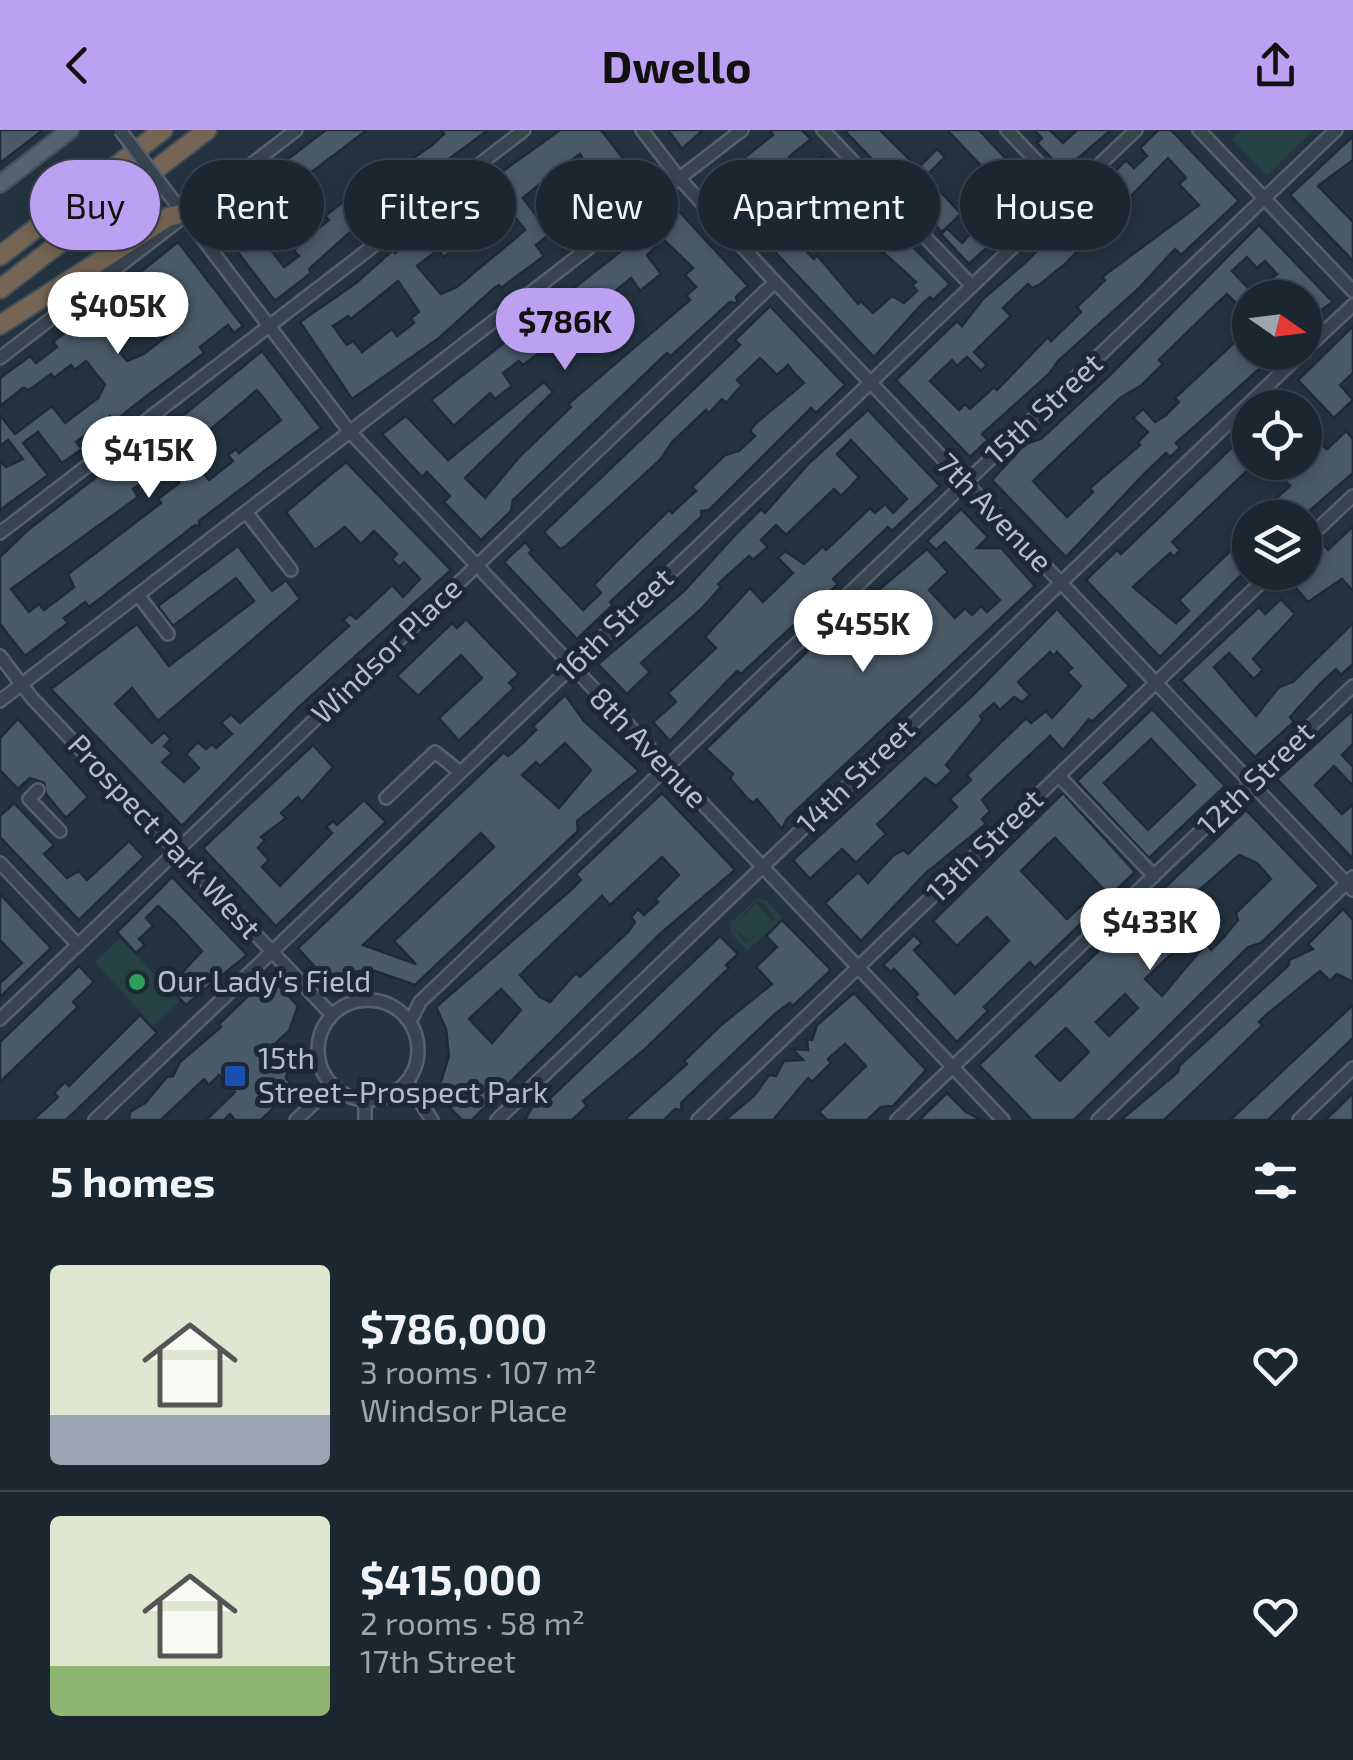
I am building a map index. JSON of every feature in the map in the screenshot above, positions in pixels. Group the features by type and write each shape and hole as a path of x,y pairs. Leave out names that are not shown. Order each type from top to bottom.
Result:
{"highway":[{"path":"116,160 148,130"},
{"path":"124,160 163,130"},
{"path":"0,289 206,130"},
{"path":"0,325 168,217 180,214"},
{"path":"0,256 30,233"}],"main road":[{"path":"0,184 70,130"}],"street":[{"name":"8th Avenue","path":"120,130 180,207"},
{"path":"256,160 296,130"},
{"path":"0,533 524,130"},
{"name":"7th Avenue","path":"642,130 679,178 775,282 1351,884"},
{"path":"0,701 742,130"},
{"path":"823,130 972,286"},
{"path":"1006,130 1035,160"},
{"name":"16th Street","path":"1104,160 1136,130"},
{"path":"1199,130 1353,292"},
{"name":"15th Street","path":"410,1022 420,1002 1336,130"},
{"path":"0,358 180,220"},
{"name":"8th Avenue","path":"213,250 350,432 1003,1120"},
{"name":"16th Street","path":"95,1120 1010,250"},
{"name":"Windsor Place","path":"0,1019 775,282"},
{"name":"14th Street","path":"1322,334 1353,305"},
{"name":"14th Street","path":"497,1120 1284,370"},
{"path":"1322,525 1353,496"},
{"path":"246,512 291,570"},
{"name":"13th Street","path":"698,1120 1253,590"},
{"path":"138,595 168,634"},
{"name":"Prospect Park West","path":"0,656 332,1015"},
{"name":"12th Street","path":"898,1120 1353,686"},
{"path":"386,798 435,752 460,772"},
{"path":"1059,776 1154,876"},
{"path":"38,790 29,799 60,831"},
{"path":"0,863 78,946"},
{"path":"1098,1120 1351,884"},
{"path":"376,1000 400,1010 410,1022 418,1050 407,1082 390,1096 365,1101 332,1086 318,1054 319,1036 332,1015 352,1002 376,1000"},
{"path":"1298,1120 1353,1068"},
{"path":"407,1082 432,1120"},
{"path":"296,1120 332,1086"},
{"path":"365,1101 365,1118"}],"green space":[{"path":"1241,130 1314,130 1267,176 1232,139"},
{"path":"757,898 767,901 783,918 747,951 731,933 730,923","holes":["756,901 764,903 775,919 761,931 772,920 757,903 733,925"]},
{"name":"Our Lady's Field","path":"120,938 180,1001 153,1026 95,962"}],"building":[{"path":"0,130 43,130 0,163"},
{"path":"326,130 367,130 324,163 286,160"},
{"path":"441,130 488,130 448,160 410,160 444,134"},
{"path":"560,130 601,130 625,160 584,160 580,154 571,160 536,160 536,187 523,198 536,215 536,250 544,256 501,288 499,285 492,290 439,338 352,399 300,322 356,283 393,250 438,250 417,266 441,294 457,287 501,250 516,250 516,238 525,230 516,219 516,162","holes":["398,281 419,312 411,318 414,323 397,336 392,329 362,352 353,341 347,345 333,326 348,316 351,319"]},
{"path":"668,130 703,130 682,149"},
{"path":"770,130 802,130 811,139 789,157 791,160 741,160 773,135"},
{"path":"844,130 880,130 910,160 873,160"},
{"path":"947,130 979,130 1007,160 976,160"},
{"path":"1034,130 1050,130 1063,143 1077,130 1111,130 1076,160 1053,160 1037,143 1042,138"},
{"path":"1158,130 1171,130 1239,201 1181,255 1175,249 1138,289 982,434 988,440 970,457 896,380 957,321 962,326 983,299 1038,250 1079,250 1039,285 1032,288 1028,284 1003,308 1011,316 974,352 987,365 981,371 967,357 957,366 952,360 930,381 959,410 965,404 970,409 994,387 997,390 1048,337 1051,341 1081,312 1077,307 1105,280 1102,277 1199,205 1179,184 1186,178 1168,158 1130,197 1130,164 1134,168 1147,156 1140,148"},
{"path":"1353,136 1353,160 1318,186 1353,222 1353,261 1290,195"},
{"path":"937,149 945,157 940,162 926,160"},
{"path":"940,191 960,213 940,230"},
{"path":"344,201 344,238 309,269 311,273 275,301 236,250 271,250 284,267 299,256 295,250 324,250 324,224 329,220 325,216"},
{"path":"678,210 698,232 698,250 715,250 748,286 736,297 738,304 730,302 671,356 667,353 513,500 511,511 481,540 444,502 450,496 427,472 422,477 382,434 406,416 448,460 544,382 553,392 465,478 485,498 520,456 571,407 568,404 690,300 686,296 696,287 685,275 693,268 674,250 678,250"},
{"path":"1259,225 1312,280 1269,280 1277,274 1265,261 1257,268 1247,257 1232,271 1241,280 1232,280 1232,299 1227,294 1159,360 1163,364 1142,385 1120,398 1033,481 1067,517 1093,492 1090,488 1140,445 1138,442 1148,432 1133,418 1143,409 1155,422 1165,416 1179,402 1175,398 1232,345 1232,370 1258,370 1176,443 1180,448 1170,457 1166,453 1144,474 1066,557 992,480 1025,444 1041,439"},
{"path":"947,228 960,241 960,250 984,250 969,264 941,234"},
{"path":"178,242 180,250 184,250 243,326 234,333 228,325 200,347 204,353 114,422 110,416 76,442 82,449 62,463 38,432 23,443 48,475 0,510 0,460 6,467 23,459 8,440 0,446 0,415 15,434 52,406 65,423 98,398 105,385 86,361 75,370 71,365 54,378 51,374 29,390 23,388 0,406 0,378 30,356 36,363 57,347 53,342","holes":["154,298 177,328 144,354 127,361 110,340 120,331 115,324"]},
{"path":"622,250 652,250 647,255 661,274 640,291 631,278 549,346 523,365 519,361 503,373 512,386 495,399 490,393 454,426 431,400"},
{"path":"773,250 805,250 814,259 817,255 858,304 861,301 873,313 892,296 904,303 917,291 912,285 916,282 881,250 916,250 950,284 933,300 930,297 922,304 874,357"},
{"path":"1322,291 1333,302 1322,309"},
{"path":"770,306 845,385 816,413 811,408 709,510 701,511 702,516 610,602 613,605 577,639 504,562 525,542 532,550 529,553 583,610 601,593 594,585 621,557 669,510 672,513 696,491 692,487 725,455 739,451 755,436 750,431 755,424 804,383 788,365 777,375 760,358 737,380 742,385 726,403 722,399 709,413 706,410 672,442 660,460 566,546 560,549 544,532 740,345 735,340"},
{"path":"1353,326 1353,373 1340,385 1353,400 1334,418 1322,405 1322,390 1307,390 1298,380 1308,370 1322,370 1322,356"},
{"path":"262,351 321,428 199,521 199,526 195,525 89,607 85,602 64,618 68,623 25,656 0,624 0,557 29,529 113,464 116,467","holes":["257,390 281,420 239,453 236,449 228,455 233,461 209,480 186,450","167,468 179,483 158,499 161,503 68,574 74,587 44,610 39,604 29,612 11,589 138,497 133,489"]},
{"path":"868,410 940,486 892,531 888,527 833,579 838,584 741,674 737,671 670,741 653,722 676,702 668,693 716,648 705,637 750,588 763,602 793,573 778,558 785,551 804,564 823,546 826,550 870,508 875,513 885,504 893,513 907,499 851,440 837,454 859,477 841,496 834,489 786,535 776,525 761,540 768,547 753,560 749,556 718,584 721,587 701,609 641,663 650,672 627,694 598,664 684,591 761,509 765,513 809,463"},
{"path":"1346,431 1353,439 1353,473 1322,500 1274,500 1290,486 1284,480 1322,480 1322,445 1327,449"},
{"path":"1232,447 1232,480 1237,480 1172,542 1180,550 1174,557 1170,553 1133,587 1176,623 1189,611 1179,600 1232,549 1232,584 1160,657 1086,580 1117,550 1121,554"},
{"path":"346,462 451,570 298,708 182,826 51,689 137,624 169,666 254,601 236,578 173,626 158,606 238,546 272,591 286,580 300,599 158,721 132,688 115,704 152,743 164,732 171,739 164,746 172,753 162,762 184,782 199,768 186,754 198,742 206,749 212,744 216,748 232,734 221,723 231,714 240,723 349,626 343,620 350,614 356,619 392,585 403,597 420,579 404,562 399,567 392,559 397,554 374,531 361,544 345,527 315,550 286,512"},
{"path":"961,509 988,537 977,548 1001,548 1035,586 787,819 782,829 757,799 753,803 747,798 730,778 733,774 706,749 816,643 927,549 948,572 929,590 955,618 965,608 972,615 981,606 987,612 1000,600 945,542 936,550 927,541"},
{"path":"1353,526 1353,591 1342,579 1308,602 1298,590 1322,590 1322,547 1328,550"},
{"path":"1281,599 1295,614 1253,659 1263,670 1254,679 1229,653 1214,667 1256,716 1279,687 1293,682 1353,623 1353,664 1341,675 1336,669 1321,683 1290,717 1294,722 1255,757 1181,680 1259,607 1265,614"},
{"path":"1057,609 1129,686 1092,722 1089,719 1063,750 1050,736 989,793 982,800 990,811 982,819 986,824 926,873 861,941 825,903 858,872 868,883 894,855 904,850 908,854 957,807 950,799 971,780 967,775 1026,718 1031,723 1046,711 1052,718 1081,686 1067,672 1072,668 1057,652 1054,656 1050,652 1018,682 1030,695 1022,702 1014,697 1000,710 994,703 980,716 983,719 946,765 952,771 936,786 925,778 877,824 886,834 856,863 842,849 810,879 793,860 973,695"},
{"path":"466,619 519,674 509,683 514,688 459,741 439,718 482,678 461,655 418,696 397,676 452,623 457,628"},
{"path":"565,695 584,721 639,771 577,821 578,831 415,985 372,970 350,972 328,981 298,948 504,752 508,756 523,743 536,730 533,726","holes":["565,743 591,770 559,808 522,775 536,762 540,766","481,833 494,847 394,941 416,964 363,945"]},
{"path":"1152,709 1225,786 1149,858 1077,781","holes":["1151,739 1195,785 1148,830 1104,783"]},
{"path":"1353,710 1353,744 1342,755 1353,767 1353,786 1334,766 1315,785 1342,814 1353,804 1353,859 1277,779"},
{"path":"18,719 88,797 66,818 46,794 44,783 30,778 18,789 0,770 0,738"},
{"path":"313,745 333,767 302,802 298,797 281,813 286,818 261,837 265,840 258,848 269,860 262,867 280,886 332,833 326,827 333,821 337,825 364,800 386,822 276,926 203,848"},
{"path":"662,793 735,870 661,933 472,1120 462,1120 437,1094 449,1056 446,1029 436,1007 571,890 581,880 576,874","holes":["662,857 679,875 655,899 658,902 644,915 638,909 631,917 635,922 629,931 580,977 576,973 550,1002 540,997 520,975 602,896 610,905","501,989 521,1010 492,1043 469,1019"]},
{"path":"1063,793 1135,872 1110,896 1055,838 1046,846 1021,871 1067,919 1086,901 1095,910 1035,968 1030,962 984,1007 988,1011 957,1042 894,969 891,972 883,965 914,935 922,943 914,950 955,994 1009,941 987,917 957,946 933,921"},
{"path":"14,803 54,845 44,854 67,878 79,871 87,880 129,841 144,857 79,920 0,837 0,816"},
{"path":"1246,810 1319,886 1261,943 1248,947 1074,1120 1032,1120 979,1065","holes":["1239,855 1257,863 1271,879 1236,913 1238,920 1224,937 1211,950 1207,945 1199,952 1162,996 1145,979 1204,923 1189,907 1201,896 1197,892","1125,994 1138,1008 1109,1036 1096,1022","1066,1028 1089,1052 1060,1081 1036,1056"]},
{"path":"172,877 247,955 186,1005 169,987 202,951 174,921 158,906 146,918 153,926 139,939 145,945 136,953 117,932"},
{"path":"0,894 51,948 0,997 0,983 22,963 0,940"},
{"path":"1343,909 1353,920 1353,982 1337,974 1330,981 1320,971 1266,1015 1259,1022 1263,1025 1164,1120 1121,1120 1178,1072 1179,1066 1289,965 1289,960 1313,949 1308,944"},
{"path":"782,920 831,970 793,1006 790,1003 776,1013 681,1103 682,1110 675,1109 664,1120 624,1120 687,1064 684,1061 720,1026 772,984 756,967 777,947 766,936"},
{"path":"720,936 738,954 726,965 729,968 645,1049 583,1101 587,1106 572,1120 525,1120 539,1095 546,1102"},
{"path":"79,966 94,982 73,1002 78,1007 0,1082 0,1042"},
{"path":"269,976 298,1006 289,1031 267,1051 287,1072 286,1078 294,1088 261,1120 235,1120 230,1114 224,1120 206,1120 235,1092 219,1075 209,1085 204,1079 161,1120 129,1120 130,1112 145,1103 167,1077 173,1076 180,1062 221,1027 219,1024"},
{"path":"854,993 926,1070 893,1106 881,1107 867,1120 827,1120 819,1112 866,1066 845,1044 828,1059 831,1063 812,1082 808,1078 773,1120 725,1120 754,1096 769,1075 776,1076 784,1061 803,1060 792,1049 808,1050 807,1039 812,1040 817,1025"},
{"path":"1353,1005 1353,1038 1268,1120 1230,1120"},
{"path":"140,1015 157,1033 66,1120 33,1120 58,1097 54,1093 65,1082 69,1086"},
{"path":"947,1093 965,1111 981,1120 919,1120"},
{"path":"1353,1093 1353,1120 1325,1120 1339,1107"}],"place":[{"name":"Our Lady's Field","path":"137,982"},
{"name":"15th Street–Prospect Park","path":"235,1076"}]}
